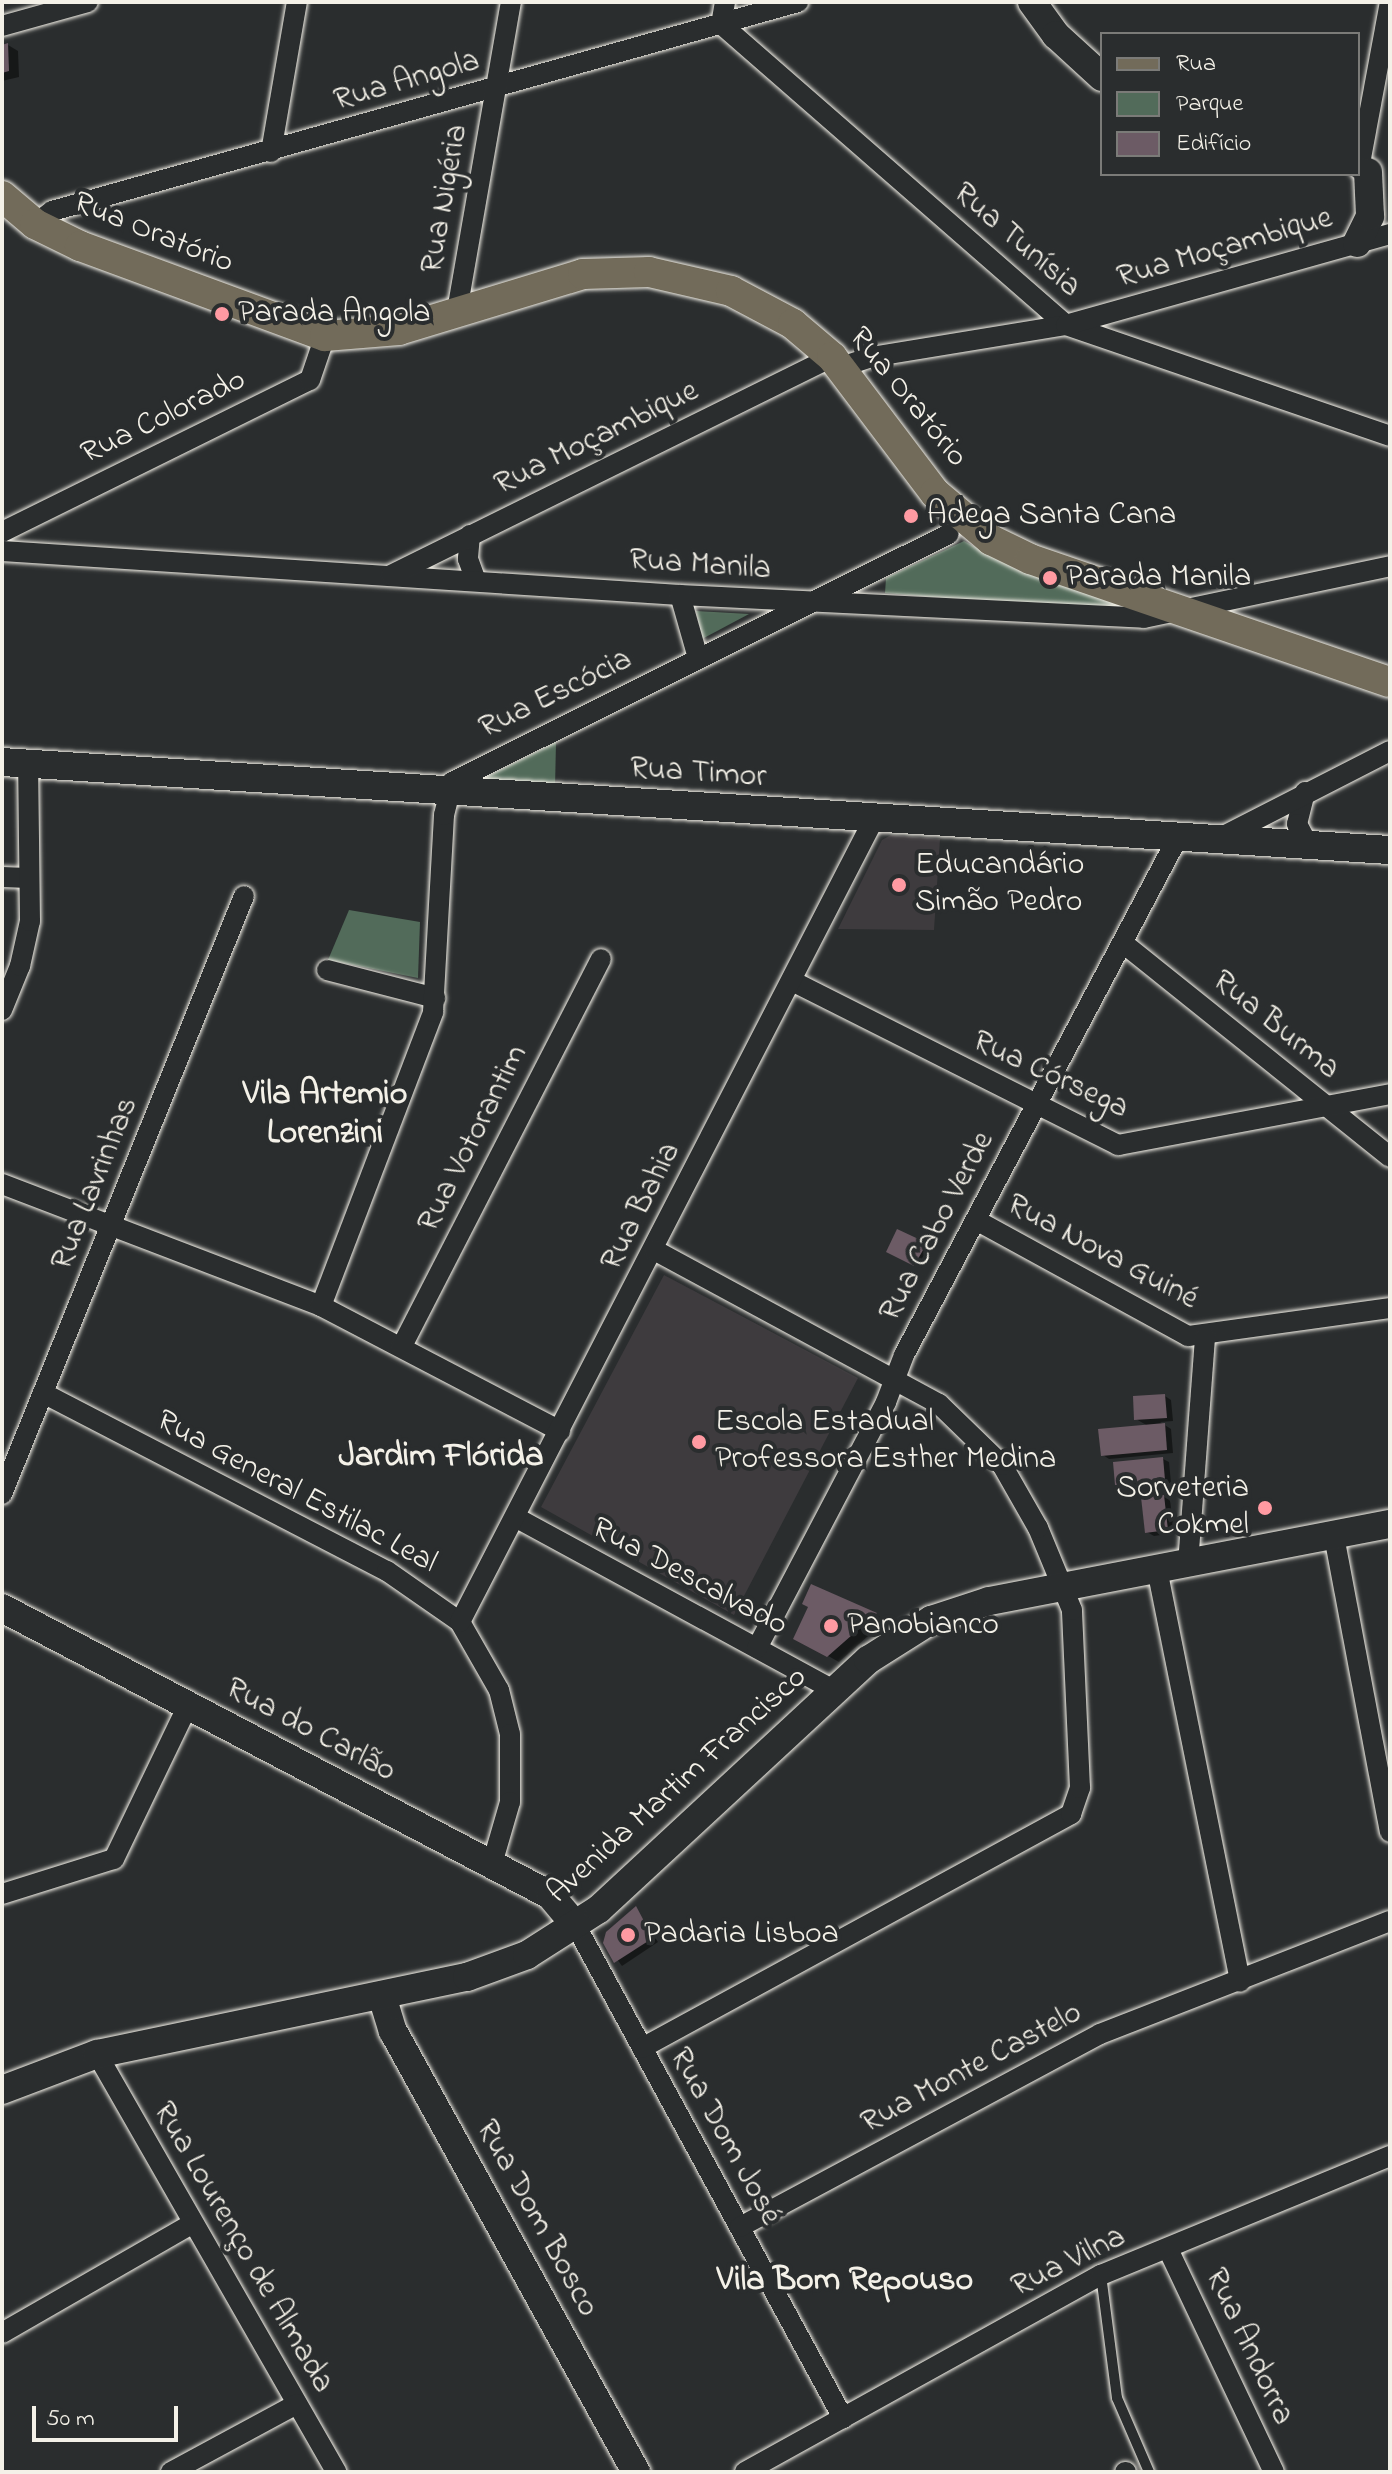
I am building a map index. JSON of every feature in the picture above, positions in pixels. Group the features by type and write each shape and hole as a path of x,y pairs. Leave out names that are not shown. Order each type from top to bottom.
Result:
{"main road":[{"name":"Rua Oratório","path":"2,196 35,224 297,330 325,336 386,333 583,274 649,272 692,279 755,302 793,324 836,362 935,493 974,529 1030,559 1390,682"}],"street":[{"path":"2,26 88,2"},
{"path":"271,152 297,2"},
{"name":"Rua Nigéria","path":"457,311 511,2"},
{"path":"721,24 725,2"},
{"name":"Rua Angola","path":"35,224 52,211 798,2"},
{"path":"1032,2 1056,35 1100,75"},
{"path":"1357,243 1370,216 1369,172 1390,2"},
{"name":"Rua Tunísia","path":"721,24 1066,325 1390,436"},
{"name":"Rua Moçambique","path":"390,576 836,362 1066,325 1390,234"},
{"name":"Rua Colorado","path":"2,532 310,380 325,336"},
{"name":"Rua Escócia","path":"446,792 462,775 949,534"},
{"path":"470,535 468,559 476,581"},
{"name":"Rua Manila","path":"2,551 680,595 1144,618 1188,612 1390,566"},
{"path":"680,595 698,658"},
{"path":"1216,840 1390,751"},
{"path":"2,1010 26,945 28,878 15,763"},
{"name":"Rua Timor","path":"15,763 1390,850"},
{"path":"321,1306 431,1021 435,998 446,792"},
{"path":"1305,792 1297,824 1308,845"},
{"name":"Rua Bahia","path":"460,1622 794,982 874,819"},
{"name":"Rua Cabo Verde","path":"757,1648 886,1402 893,1376 1178,837"},
{"path":"2,877 28,878"},
{"name":"Rua Lavrinhas","path":"2,1494 244,896"},
{"name":"Rua Burma","path":"1123,943 1390,1157"},
{"name":"Rua Votorantim","path":"402,1346 601,959"},
{"path":"327,970 435,998"},
{"name":"Rua Córsega","path":"794,982 1106,1143 1129,1146 1325,1104 1390,1094"},
{"path":"2,1184 110,1228 321,1306 560,1431"},
{"name":"Rua Nova Guiné","path":"976,1220 1178,1331 1205,1337 1390,1308"},
{"path":"642,2048 1071,1814 1080,1788 1072,1610 1064,1587 1002,1465 951,1413 893,1376 654,1250"},
{"path":"1188,1564 1205,1337"},
{"name":"Rua General Estilac Leal","path":"43,1393 387,1571 460,1622 494,1680 510,1734 510,1802 492,1864"},
{"name":"Rua Descalvado","path":"515,1517 835,1691"},
{"name":"Avenida Martim Francisco","path":"2,2090 97,2054 382,1996 509,1964 576,1926 880,1652 931,1620 989,1601 1390,1524"},
{"path":"1334,1536 1390,1832"},
{"path":"1157,1569 1240,1982"},
{"name":"Rua do Carlão","path":"2,1608 557,1899 576,1926"},
{"path":"2,1894 114,1859 188,1705"},
{"name":"Rua Monte Castelo","path":"740,2227 1100,2034 1390,1921"},
{"name":"Rua Dom José","path":"576,1926 843,2418"},
{"name":"Rua Dom Bosco","path":"382,1996 393,2031 636,2472"},
{"name":"Rua Lourenço de Almada","path":"97,2054 336,2472"},
{"name":"Rua Vilna","path":"745,2472 1101,2275 1390,2156"},
{"path":"2,2333 193,2223"},
{"name":"Rua Andorra","path":"1168,2249 1274,2472"},
{"path":"171,2472 297,2404"}],"lane":[{"path":"1101,2275 1117,2398 1149,2472"}],"shaded area":[{"name":"Educandário Simão Pedro","path":"891,835 940,839 934,930 838,929 882,840"},
{"name":"Escola Estadual Professora Esther Medina","path":"664,1275 858,1378 734,1615 541,1507"}],"green space":[{"path":"964,541 1018,570 1114,602 1116,608 1109,612 885,593 886,578"},
{"path":"696,611 749,614 702,639"},
{"path":"556,742 555,788 485,780 486,777"},
{"path":"349,910 420,922 418,978 328,960"}],"building":[{"path":"8,43 9,71 2,73 2,45"},
{"path":"897,1229 927,1243 914,1266 886,1252"},
{"path":"1165,1394 1167,1418 1134,1420 1133,1396"},
{"path":"1165,1423 1167,1450 1101,1456 1098,1429"},
{"path":"1163,1457 1165,1480 1115,1485 1113,1462"},
{"path":"1164,1495 1168,1530 1145,1533 1141,1497"},
{"name":"Panobianco","path":"811,1584 877,1613 827,1657 793,1639 808,1607 802,1604"},
{"name":"Padaria Lisboa","path":"636,1906 653,1938 614,1963 603,1943 606,1932"}],"place":[{"name":"Parada Angola","path":"222,314"},
{"name":"Adega Santa Cana","path":"911,516"},
{"name":"Parada Manila","path":"1050,578"},
{"name":"Educandário Simão Pedro","path":"899,885"},
{"name":"Escola Estadual Professora Esther Medina","path":"699,1442"},
{"name":"Sorveteria Cokmel","path":"1265,1508"},
{"name":"Panobianco","path":"831,1626"},
{"name":"Padaria Lisboa","path":"628,1935"}],"district":[{"name":"Vila Artemio Lorenzini","path":"325,1114"},
{"name":"Jardim Flórida","path":"441,1458"},
{"name":"Vila Bom Repouso","path":"845,2282"}]}
